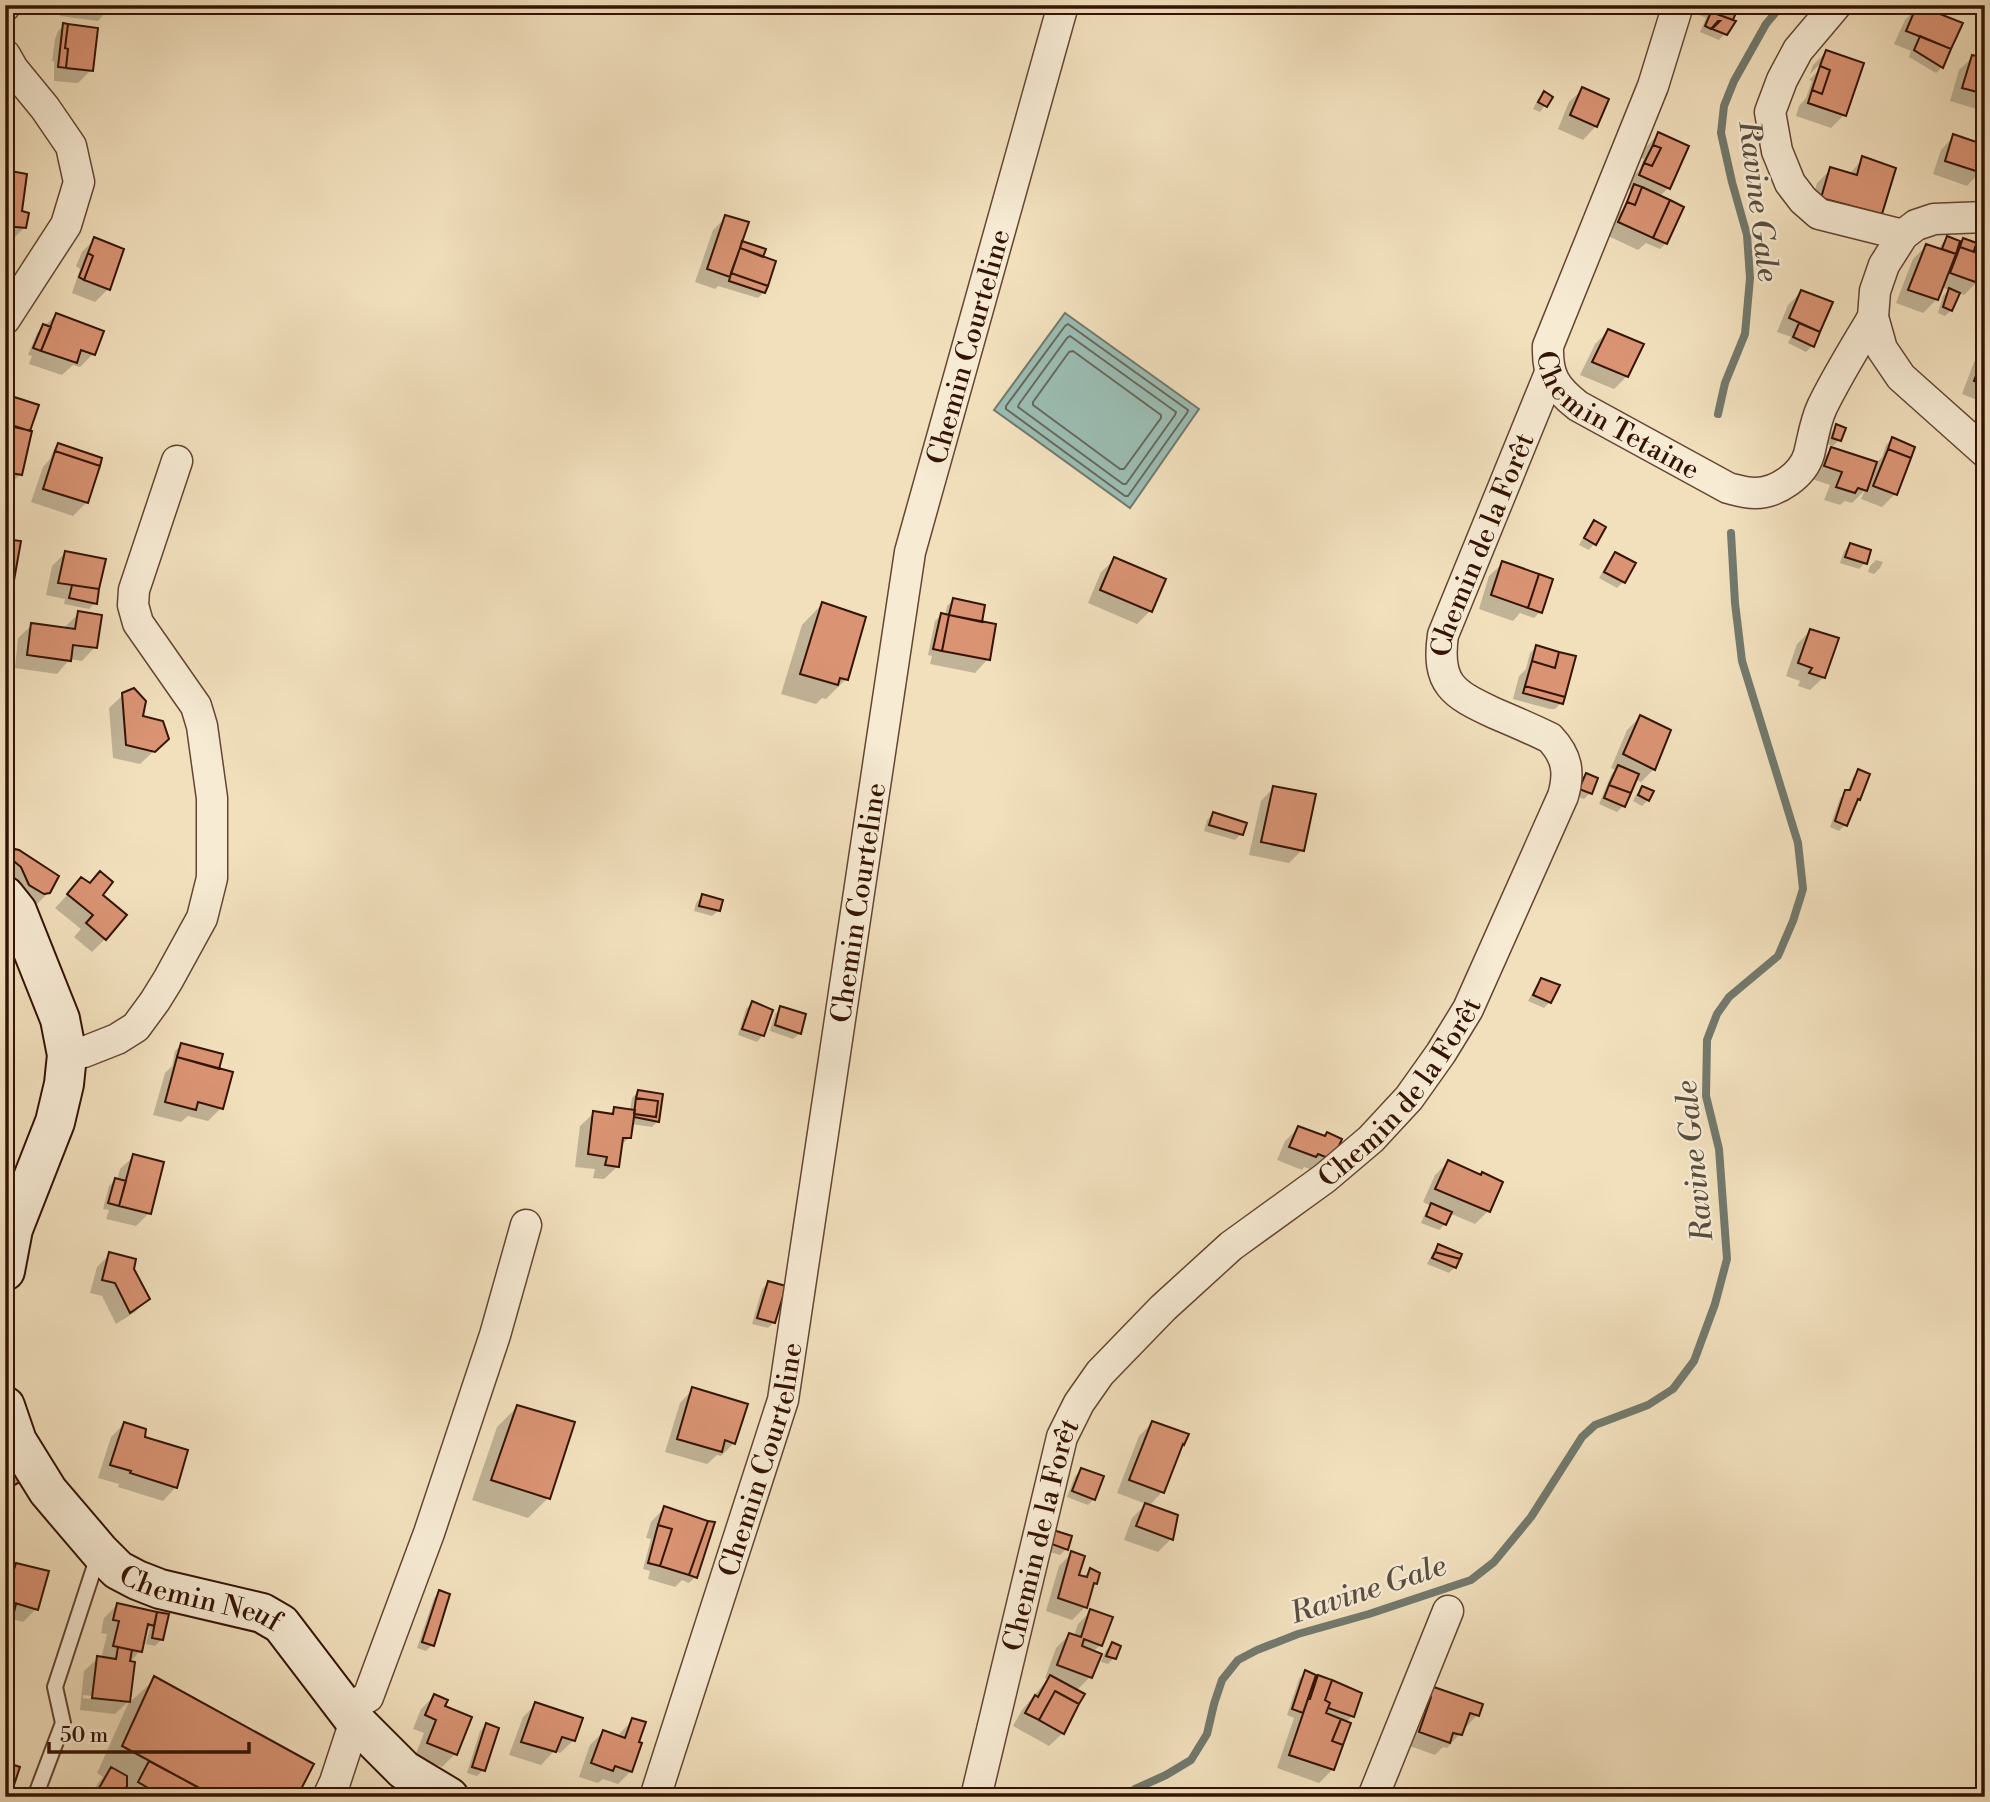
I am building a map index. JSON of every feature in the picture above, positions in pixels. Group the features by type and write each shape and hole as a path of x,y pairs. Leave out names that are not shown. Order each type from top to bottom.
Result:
{"main road":[{"path":"5,896 17,911 60,1019 67,1055 64,1084 55,1122 9,1229 5,1271"},
{"name":"Chemin Neuf","path":"5,1406 17,1441 48,1491 118,1570 160,1589 262,1613 281,1625 350,1715 404,1770 449,1797"}],"street":[{"name":"Chemin Courteline","path":"655,1797 783,1400 910,552 1063,5"},
{"name":"Chemin Tetaine","path":"1678,5 1653,86 1548,346 1550,373 1559,389 1578,406 1728,488 1753,493 1764,492 1776,488 1797,474 1808,457 1821,408 1873,317"},
{"path":"1836,5 1798,50 1782,80 1770,112 1776,150 1790,183 1803,200 1819,214 1903,235"},
{"path":"5,55 71,146 79,182 66,225 5,319"},
{"path":"1985,217 1934,219 1916,225 1903,235 1884,265 1874,291 1873,317 1882,349 1900,377 1985,452"},
{"name":"Chemin de la Forêt","path":"976,1797 1062,1437 1079,1403 1100,1373 1163,1308 1231,1246 1325,1178 1371,1139 1409,1098 1441,1054 1468,1009 1563,796 1568,780 1559,748 1550,738 1467,701 1453,690 1444,675 1440,655 1443,635 1550,373"},
{"path":"67,1055 85,1052 117,1039 136,1027 168,980 202,918 212,878 212,798 202,726 196,706 138,623 133,605 134,590 177,461"},
{"path":"328,1797 335,1783 350,1715 368,1697 429,1533 495,1335 526,1225"},
{"path":"1373,1797 1447,1611"}],"lane":[{"path":"35,1797 63,1723 55,1687 100,1552"}],"water":[{"path":"1065,313 1199,409 1130,508 994,410"}],"building":[{"path":"1714,5 1739,5 1733,20 1711,12"},
{"path":"1917,5 1963,23 1951,49 1906,31"},
{"path":"1711,12 1736,21 1727,35 1712,29 1720,21 1711,29 1705,26"},
{"path":"63,23 68,24 66,68 58,67"},
{"path":"68,24 98,28 93,71 66,68"},
{"path":"1920,36 1951,49 1943,68 1914,50"},
{"path":"1826,50 1864,63 1846,116 1808,103 1812,90 1822,94 1830,70 1820,66"},
{"path":"1972,55 1985,58 1985,94 1962,88"},
{"path":"1820,66 1830,70 1822,94 1812,90"},
{"path":"1582,87 1609,99 1597,127 1570,115"},
{"path":"1544,91 1553,97 1547,107 1538,102"},
{"path":"1658,132 1689,146 1670,189 1639,175 1644,163 1652,166 1661,148 1653,145"},
{"path":"1953,134 1985,145 1985,165 1982,173 1945,161"},
{"path":"1653,145 1661,148 1652,166 1644,163"},
{"path":"1862,156 1896,168 1882,214 1821,198 1830,167 1857,175"},
{"path":"5,170 27,174 22,211 29,213 26,228 5,226"},
{"path":"1634,184 1642,187 1635,205 1627,202"},
{"path":"1642,187 1670,200 1653,238 1618,222 1627,202 1635,205"},
{"path":"1670,200 1684,207 1667,244 1653,238"},
{"path":"725,215 749,222 730,277 707,269"},
{"path":"1947,236 1960,241 1956,254 1942,249"},
{"path":"94,237 124,249 110,290 84,280 93,256 88,253"},
{"path":"1963,238 1985,246 1985,251 1975,247 1974,252 1960,247"},
{"path":"742,241 766,249 763,257 740,248"},
{"path":"1926,244 1956,254 1938,300 1908,290"},
{"path":"1960,247 1974,252 1975,247 1985,251 1985,266 1978,283 1950,273"},
{"path":"740,248 776,261 768,286 731,273"},
{"path":"88,253 93,256 84,280 79,277"},
{"path":"731,273 768,286 765,293 729,281"},
{"path":"1949,288 1960,293 1952,311 1943,307"},
{"path":"1801,290 1833,302 1820,332 1789,318"},
{"path":"56,313 104,331 95,355 81,350 77,363 41,351"},
{"path":"1799,323 1820,332 1814,347 1793,337"},
{"path":"43,324 51,327 41,351 33,348"},
{"path":"1608,329 1644,344 1628,377 1592,362"},
{"path":"1985,353 1985,385 1974,381"},
{"path":"5,394 39,405 30,431 5,423"},
{"path":"1836,424 1846,428 1841,441 1832,438"},
{"path":"5,425 32,431 22,475 5,472"},
{"path":"1892,437 1915,447 1911,458 1888,449"},
{"path":"58,443 102,458 100,466 55,451"},
{"path":"1831,447 1877,462 1867,491 1858,488 1855,493 1836,487 1842,472 1824,466"},
{"path":"1888,449 1911,458 1897,495 1873,486"},
{"path":"55,451 100,466 88,503 43,489"},
{"path":"1594,520 1606,527 1596,545 1584,538"},
{"path":"5,539 21,541 13,586 5,585"},
{"path":"1850,543 1871,550 1867,564 1845,557"},
{"path":"65,551 106,559 99,589 58,583"},
{"path":"1615,552 1636,563 1625,583 1604,572"},
{"path":"1114,557 1166,579 1152,612 1100,590"},
{"path":"1502,561 1539,574 1528,608 1491,595"},
{"path":"1539,574 1553,579 1542,613 1528,608"},
{"path":"72,585 99,589 97,604 69,598"},
{"path":"953,598 985,605 982,622 949,615"},
{"path":"822,602 866,617 848,680 840,678 838,685 800,674"},
{"path":"78,611 102,615 97,648 73,645 71,661 27,655 31,623 75,629"},
{"path":"941,613 949,615 942,651 933,649"},
{"path":"949,615 996,624 990,660 942,651"},
{"path":"1810,629 1839,638 1825,678 1809,673 1812,668 1798,663"},
{"path":"1536,645 1559,652 1555,668 1532,661"},
{"path":"1559,652 1576,656 1565,697 1525,686 1532,661 1555,668"},
{"path":"1525,686 1565,697 1563,704 1523,693"},
{"path":"134,688 146,701 143,716 163,721 169,739 155,752 126,745 122,693"},
{"path":"1640,715 1671,730 1655,770 1623,754"},
{"path":"1618,765 1639,774 1631,793 1609,785"},
{"path":"1858,769 1870,774 1847,826 1835,821 1845,790 1850,790"},
{"path":"1586,773 1598,778 1592,794 1579,789"},
{"path":"1609,785 1631,793 1625,807 1604,798"},
{"path":"1273,786 1316,794 1304,851 1261,842"},
{"path":"1642,786 1654,791 1649,801 1638,795"},
{"path":"1213,812 1247,823 1243,835 1209,825"},
{"path":"15,849 59,876 50,893 44,894 29,885 21,867 10,858"},
{"path":"100,871 113,882 103,895 127,915 106,940 86,923 93,915 67,894 81,877 90,883"},
{"path":"702,894 723,900 720,911 699,906"},
{"path":"1541,978 1560,985 1551,1003 1533,995"},
{"path":"752,1001 773,1010 764,1036 742,1029"},
{"path":"780,1006 806,1014 801,1034 775,1025"},
{"path":"181,1043 223,1054 219,1069 177,1057"},
{"path":"177,1057 233,1072 223,1109 198,1102 196,1110 165,1102"},
{"path":"638,1090 663,1094 659,1122 634,1117 634,1114 656,1117 658,1101 636,1098"},
{"path":"636,1098 658,1101 656,1117 634,1114"},
{"path":"614,1107 635,1110 631,1138 623,1138 619,1167 605,1165 607,1157 588,1154 593,1111 613,1114"},
{"path":"1298,1126 1325,1136 1327,1132 1342,1139 1333,1160 1289,1147"},
{"path":"133,1154 164,1162 151,1214 119,1206"},
{"path":"1448,1160 1503,1182 1490,1212 1435,1189"},
{"path":"115,1178 126,1181 119,1206 108,1203"},
{"path":"1431,1203 1452,1212 1446,1225 1426,1216"},
{"path":"1438,1244 1462,1254 1460,1259 1435,1252"},
{"path":"109,1252 136,1259 134,1269 150,1299 130,1313 115,1283 102,1280"},
{"path":"1435,1252 1460,1259 1456,1268 1432,1258"},
{"path":"768,1281 786,1286 775,1323 757,1318"},
{"path":"692,1387 748,1404 735,1444 725,1440 722,1452 677,1439"},
{"path":"517,1405 575,1422 550,1499 491,1480"},
{"path":"1152,1421 1189,1434 1164,1493 1129,1480"},
{"path":"124,1422 146,1429 145,1437 188,1450 177,1488 110,1465"},
{"path":"5,1456 20,1482 5,1490"},
{"path":"1081,1468 1104,1476 1095,1500 1072,1491"},
{"path":"1145,1503 1178,1515 1173,1540 1136,1526"},
{"path":"664,1506 708,1521 689,1575 660,1566 672,1529 658,1525"},
{"path":"708,1521 715,1522 697,1578 689,1575"},
{"path":"658,1525 672,1529 660,1566 648,1563"},
{"path":"1050,1529 1072,1536 1068,1550 1046,1542"},
{"path":"1071,1551 1085,1556 1079,1575 1087,1577 1090,1568 1100,1573 1097,1584 1094,1583 1087,1608 1058,1598"},
{"path":"5,1563 15,1565 5,1598"},
{"path":"16,1563 49,1571 38,1610 5,1600"},
{"path":"439,1590 450,1594 434,1646 422,1642"},
{"path":"5,1600 16,1604 9,1632 5,1631"},
{"path":"117,1603 157,1612 154,1626 148,1624 142,1652 113,1646 119,1621 113,1620"},
{"path":"1090,1609 1113,1617 1102,1646 1084,1639 1082,1646 1102,1654 1092,1678 1057,1665 1069,1633 1081,1637"},
{"path":"157,1612 169,1614 163,1640 152,1638"},
{"path":"1112,1642 1121,1646 1116,1659 1106,1656"},
{"path":"118,1647 132,1650 130,1661 135,1662 130,1702 92,1698 97,1656 116,1659"},
{"path":"1305,1670 1316,1675 1303,1713 1292,1709"},
{"path":"1050,1675 1085,1694 1079,1704 1055,1691 1039,1720 1025,1713"},
{"path":"1318,1675 1332,1680 1325,1700 1330,1703 1326,1713 1341,1719 1332,1741 1343,1745 1334,1770 1289,1755"},
{"path":"154,1676 314,1764 297,1797 216,1797 122,1746"},
{"path":"1332,1680 1362,1693 1354,1717 1328,1708 1330,1703 1325,1700"},
{"path":"1431,1686 1483,1704 1479,1716 1470,1713 1462,1735 1453,1733 1450,1743 1419,1732 1431,1697 1426,1695"},
{"path":"1055,1691 1079,1704 1064,1734 1039,1720"},
{"path":"434,1694 448,1700 445,1706 472,1717 457,1755 427,1743 436,1720 425,1715"},
{"path":"535,1702 583,1718 575,1741 562,1737 556,1752 521,1742"},
{"path":"632,1718 646,1722 632,1772 615,1766 613,1771 591,1763 603,1730 625,1738"},
{"path":"1341,1719 1351,1723 1343,1745 1332,1741"},
{"path":"486,1723 499,1728 485,1771 472,1767"},
{"path":"149,1761 216,1797 164,1797 138,1782"},
{"path":"5,1762 20,1767 10,1797 5,1797"},
{"path":"111,1767 127,1776 127,1786 121,1797 94,1797"}],"waterway":[{"name":"Ravine Gale","path":"1718,414 1725,383 1745,334 1750,278 1747,235 1721,133 1724,106 1734,81 1766,24 1782,5"},
{"name":"Ravine Gale","path":"1126,1797 1135,1789 1191,1760 1207,1734 1222,1680 1238,1660 1298,1634 1471,1580 1494,1562 1531,1517 1582,1437 1595,1425 1648,1405 1673,1389 1694,1361 1715,1304 1727,1259 1719,1149 1706,1096 1707,1040 1717,1014 1729,997 1778,956 1803,889 1798,843 1742,661 1731,533"}]}
